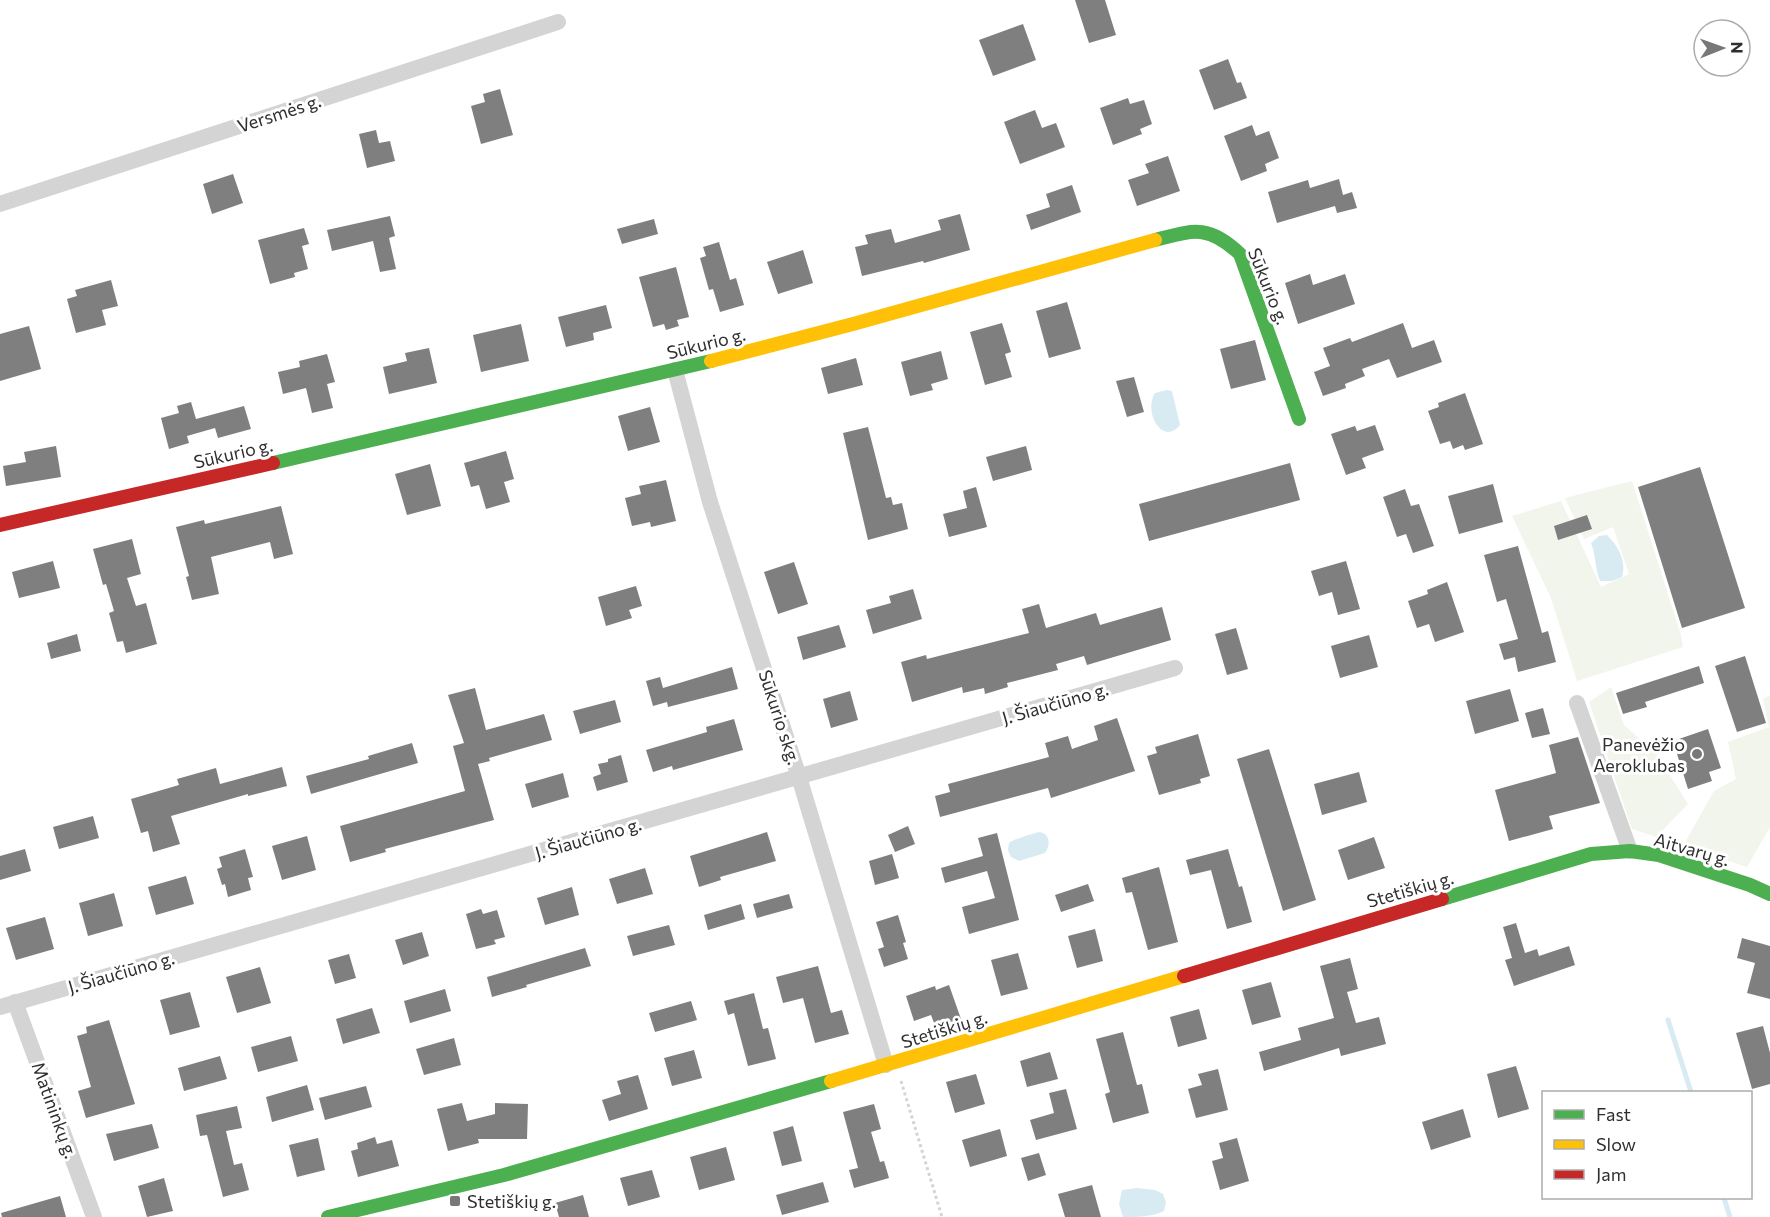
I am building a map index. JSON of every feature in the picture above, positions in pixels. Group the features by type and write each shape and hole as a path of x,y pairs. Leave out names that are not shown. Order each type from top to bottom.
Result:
{"street":[{"name":"Versmės g.","path":"0,204 558,22"},
{"name":"Sūkurio g.","path":"0,525 15,524 675,370 853,324 1189,231 1223,237 1240,254 1299,419"},
{"name":"Sūkurio skg.","path":"675,370 710,502 800,777 890,1064"},
{"name":"J. Šiaučiūno g.","path":"8,1004 1175,668"},
{"path":"1577,703 1630,851"},
{"name":"Aitvarų g.","path":"1568,862 1591,854 1630,851 1659,855 1750,885 1770,894"},
{"name":"Stetiškių g.","path":"328,1217 504,1175 890,1064 1568,862"},
{"name":"Matininkų g.","path":"8,1004 94,1217"}],"path":[{"path":"890,1064 942,1217"}],"shaded area":[{"path":"1172,391 1180,425 1173,431 1167,432 1156,424 1151,409 1155,393"},
{"path":"1632,481 1683,647 1577,681 1551,598 1512,516 1561,501 1601,587 1629,574 1613,527 1584,539 1565,498"},
{"path":"1607,535 1620,554 1623,571 1622,577 1612,581 1600,581 1591,543 1599,536"},
{"path":"1611,687 1624,725 1657,755 1688,804 1656,837 1632,829 1589,702"},
{"path":"1770,695 1770,827 1747,867 1683,846 1714,791 1736,779 1728,742 1769,727 1763,699"},
{"path":"1039,832 1043,833 1048,840 1045,853 1019,861 1011,857 1008,850 1009,843"},
{"path":"1137,1188 1155,1190 1163,1194 1166,1202 1164,1211 1149,1216 1123,1217 1119,1204 1122,1190"}],"building":[{"path":"1075,0 1105,0 1116,35 1089,43"},
{"path":"1023,24 1036,60 993,76 979,40"},
{"path":"1228,59 1237,83 1241,82 1247,98 1214,110 1199,70"},
{"path":"500,89 513,135 481,144 471,106 485,102 483,94"},
{"path":"1128,98 1130,104 1144,100 1152,124 1140,129 1142,134 1113,145 1100,108"},
{"path":"1035,110 1042,128 1056,123 1065,147 1020,164 1004,122"},
{"path":"1252,125 1256,136 1269,131 1279,158 1265,164 1267,171 1241,181 1224,136"},
{"path":"376,130 379,143 390,141 395,161 367,168 359,134"},
{"path":"1168,156 1180,191 1137,206 1128,180 1149,173 1145,164"},
{"path":"233,174 243,203 212,214 203,184"},
{"path":"1339,179 1343,195 1352,192 1357,208 1337,213 1335,206 1277,223 1268,192 1308,180 1310,188"},
{"path":"1072,185 1081,212 1031,230 1026,215 1050,207 1046,194"},
{"path":"960,214 970,250 924,263 923,261 862,276 855,247 868,244 865,235 891,229 895,243 941,230 938,220"},
{"path":"390,216 395,236 389,238 396,269 380,272 373,241 332,251 327,230"},
{"path":"654,219 658,234 622,244 617,229"},
{"path":"304,228 309,244 302,246 308,269 294,273 295,277 270,284 258,240"},
{"path":"719,242 730,280 736,278 744,305 720,312 713,289 709,290 700,258 706,256 703,247"},
{"path":"803,250 813,283 778,294 767,262"},
{"path":"676,267 689,317 677,320 679,326 666,330 664,324 653,327 639,277"},
{"path":"1310,274 1313,285 1345,274 1355,304 1298,324 1285,283"},
{"path":"111,280 118,306 102,310 106,325 76,333 67,299 77,296 75,290"},
{"path":"1067,302 1081,349 1049,358 1036,311"},
{"path":"606,305 612,328 593,333 594,340 566,347 558,317"},
{"path":"1002,323 1011,352 1005,354 1012,377 985,385 970,332"},
{"path":"1403,323 1412,348 1434,340 1442,362 1397,378 1389,359 1362,369 1365,376 1345,384 1346,388 1323,396 1314,372 1330,366 1323,348 1350,338 1352,342"},
{"path":"521,324 529,361 481,372 473,335"},
{"path":"29,326 41,369 0,381 0,334"},
{"path":"1255,340 1266,380 1231,389 1220,349"},
{"path":"429,348 437,383 389,394 383,367 407,361 405,353"},
{"path":"941,351 948,379 931,384 933,390 910,396 901,362"},
{"path":"327,354 335,382 327,384 333,408 312,413 306,388 283,394 278,372 300,367 299,361"},
{"path":"856,358 863,385 828,394 821,368"},
{"path":"1134,377 1144,412 1127,417 1116,381"},
{"path":"1465,393 1483,444 1465,450 1463,445 1453,449 1450,441 1440,444 1428,411 1439,407 1438,403"},
{"path":"191,402 196,419 244,406 251,429 218,438 215,428 187,436 189,443 169,449 161,418 179,413 177,406"},
{"path":"650,407 660,442 628,451 618,416"},
{"path":"1375,425 1384,450 1362,458 1366,468 1346,475 1331,434 1355,426 1357,431"},
{"path":"868,427 886,498 891,497 893,505 902,503 908,529 868,540 843,433"},
{"path":"56,446 61,477 6,486 3,466 26,462 24,452"},
{"path":"1026,446 1032,470 993,481 986,457"},
{"path":"506,451 514,479 504,482 510,502 486,509 479,485 471,487 464,463"},
{"path":"1290,463 1300,500 1149,541 1139,504"},
{"path":"430,464 441,506 407,515 395,474"},
{"path":"1700,467 1745,608 1682,628 1638,487"},
{"path":"666,480 676,521 651,527 650,522 632,526 625,498 641,494 639,486"},
{"path":"1493,484 1503,522 1459,534 1448,496"},
{"path":"976,487 987,527 949,537 943,514 967,508 963,491"},
{"path":"1405,489 1411,506 1419,504 1434,546 1413,553 1406,534 1397,537 1383,497"},
{"path":"281,506 293,554 274,559 270,542 211,557 219,594 192,600 186,577 189,576 176,527 204,520 205,524"},
{"path":"1587,515 1592,529 1558,540 1554,526"},
{"path":"132,539 141,574 127,578 136,606 146,603 157,644 126,653 123,641 117,642 109,613 114,611 106,584 103,585 93,549"},
{"path":"1518,546 1542,633 1548,631 1556,662 1518,672 1515,657 1504,660 1499,644 1518,639 1506,599 1497,602 1484,555"},
{"path":"53,561 60,588 19,598 12,572"},
{"path":"1346,561 1360,609 1338,615 1332,592 1319,596 1311,571"},
{"path":"794,562 808,604 778,614 764,572"},
{"path":"1447,582 1464,632 1435,642 1429,624 1417,628 1408,601 1428,594 1427,590"},
{"path":"636,586 642,606 629,610 632,618 606,626 598,597"},
{"path":"913,589 922,619 873,634 866,610 891,603 889,596"},
{"path":"1039,604 1046,628 1096,613 1100,625 1162,607 1171,640 1087,665 1084,656 1056,664 1058,670 1007,683 1008,687 985,694 984,688 963,693 962,687 912,702 901,662 926,655 927,659 1029,633 1022,609"},
{"path":"839,625 846,647 803,660 797,637"},
{"path":"1236,628 1248,669 1227,675 1215,634"},
{"path":"77,634 81,651 51,659 47,643"},
{"path":"1369,635 1378,667 1340,678 1331,646"},
{"path":"1745,656 1766,723 1737,732 1715,666"},
{"path":"1699,666 1704,683 1645,702 1647,707 1623,714 1616,693"},
{"path":"732,667 738,689 668,707 667,702 653,706 646,681 660,677 663,688"},
{"path":"475,688 486,730 544,714 552,740 489,758 490,761 478,764 494,820 385,849 386,852 350,862 340,826 465,791 453,746 464,743 448,695"},
{"path":"1510,689 1519,721 1475,734 1466,701"},
{"path":"850,691 858,720 831,728 823,699"},
{"path":"615,700 621,722 580,734 573,711"},
{"path":"1543,708 1550,734 1532,738 1525,713"},
{"path":"1117,718 1135,771 1051,798 1048,788 940,817 935,796 950,792 948,784 1049,757 1045,743 1068,736 1072,749 1098,740 1094,726"},
{"path":"734,719 743,750 673,770 672,766 653,772 646,750 707,732 706,727"},
{"name":"Panevėžio Aeroklubas","path":"1708,729 1721,768 1709,772 1712,781 1688,789 1673,741"},
{"path":"1198,734 1210,776 1200,779 1201,783 1159,795 1147,756 1157,753 1155,747"},
{"path":"1578,737 1600,803 1549,816 1553,829 1509,841 1495,790 1556,773 1549,745"},
{"path":"412,743 418,763 311,794 306,776 369,759 368,756"},
{"path":"1269,749 1316,900 1283,911 1237,759"},
{"path":"621,755 628,782 597,791 593,777 601,774 598,764"},
{"path":"282,767 287,786 248,796 248,794 171,816 180,844 153,852 148,831 141,833 131,799 179,785 177,779 216,768 220,784"},
{"path":"1359,772 1367,802 1322,815 1314,784"},
{"path":"563,773 569,797 532,808 525,784"},
{"path":"93,816 99,838 59,849 53,827"},
{"path":"908,826 915,844 895,852 888,835"},
{"path":"767,832 776,861 720,877 721,880 699,887 690,856"},
{"path":"997,833 1019,920 969,934 962,907 995,898 987,871 945,883 941,868 983,856 978,838"},
{"path":"307,836 316,870 282,880 272,846"},
{"path":"1374,837 1385,868 1348,880 1338,850"},
{"path":"25,849 31,871 0,880 0,856"},
{"path":"245,849 253,877 248,878 251,890 228,897 225,884 222,885 217,869 222,867 219,857"},
{"path":"1228,849 1252,922 1227,929 1211,870 1190,875 1186,860"},
{"path":"892,854 899,878 875,885 869,861"},
{"path":"1159,867 1178,942 1148,950 1132,892 1126,893 1122,878"},
{"path":"645,868 653,894 617,904 609,879"},
{"path":"186,876 194,904 156,915 148,887"},
{"path":"1088,884 1094,901 1061,912 1055,895"},
{"path":"572,887 579,915 545,925 537,898"},
{"path":"114,893 123,926 88,936 79,903"},
{"path":"789,894 793,908 757,918 753,904"},
{"path":"741,904 745,919 708,930 704,915"},
{"path":"481,909 483,914 497,910 505,937 494,940 496,944 476,949 466,914"},
{"path":"898,915 906,942 903,943 908,959 884,967 878,949 884,947 876,922"},
{"path":"45,917 54,949 16,960 6,928"},
{"path":"1516,923 1525,953 1537,949 1539,956 1569,946 1575,965 1514,986 1505,960 1512,958 1503,927"},
{"path":"669,925 675,945 633,956 627,936"},
{"path":"1095,929 1103,961 1077,968 1068,936"},
{"path":"422,932 429,956 403,965 395,940"},
{"path":"1742,938 1770,946 1770,999 1747,993 1755,963 1737,958"},
{"path":"585,948 591,966 492,997 487,977"},
{"path":"1018,953 1028,989 1001,996 991,960"},
{"path":"349,954 356,978 335,984 328,960"},
{"path":"1350,958 1358,989 1347,992 1356,1023 1379,1017 1386,1044 1341,1056 1339,1048 1264,1071 1259,1052 1301,1040 1298,1028 1334,1018 1320,966"},
{"path":"818,966 831,1013 842,1010 849,1034 815,1043 803,998 783,1003 776,977"},
{"path":"260,967 271,1003 237,1013 226,977"},
{"path":"1271,982 1281,1017 1252,1025 1242,990"},
{"path":"949,985 961,1019 936,1028 931,1015 914,1021 906,996 935,986 936,990"},
{"path":"445,989 451,1011 410,1023 404,1001"},
{"path":"190,992 200,1027 170,1035 160,1000"},
{"path":"754,993 763,1029 768,1028 776,1059 748,1066 734,1013 728,1015 724,1001"},
{"path":"691,1001 697,1020 655,1032 649,1013"},
{"path":"372,1008 380,1033 343,1044 336,1019"},
{"path":"1199,1009 1207,1039 1178,1047 1170,1017"},
{"path":"109,1020 135,1104 86,1118 78,1091 91,1087 77,1036 87,1033 86,1027"},
{"path":"1763,1026 1770,1053 1770,1084 1752,1089 1736,1033"},
{"path":"1123,1032 1137,1085 1142,1084 1149,1113 1113,1123 1105,1094 1110,1092 1096,1039"},
{"path":"291,1036 298,1061 258,1072 251,1047"},
{"path":"454,1038 461,1065 424,1075 416,1049"},
{"path":"694,1050 702,1078 672,1086 664,1058"},
{"path":"1050,1052 1058,1079 1027,1087 1020,1061"},
{"path":"220,1056 227,1079 184,1091 178,1068"},
{"path":"1516,1066 1529,1109 1498,1118 1487,1074"},
{"path":"1218,1069 1228,1110 1196,1118 1188,1089 1202,1085 1198,1074"},
{"path":"976,1074 985,1104 955,1113 946,1082"},
{"path":"638,1075 648,1109 609,1121 602,1100 621,1094 617,1081"},
{"path":"307,1085 314,1110 272,1122 266,1097"},
{"path":"366,1086 372,1107 325,1120 319,1098"},
{"path":"1066,1089 1077,1129 1036,1140 1030,1120 1054,1113 1049,1093"},
{"path":"462,1103 467,1121 495,1114 495,1103 528,1104 527,1139 478,1139 479,1143 448,1151 437,1109"},
{"path":"874,1104 881,1129 871,1132 880,1162 884,1161 889,1178 854,1188 849,1170 858,1168 843,1112"},
{"path":"237,1106 242,1128 226,1131 234,1165 242,1163 249,1190 223,1197 207,1135 200,1136 196,1115"},
{"path":"1463,1109 1471,1137 1431,1150 1422,1122"},
{"path":"152,1124 159,1148 114,1161 106,1134"},
{"path":"793,1126 802,1161 782,1166 773,1132"},
{"path":"1000,1129 1007,1156 970,1167 962,1140"},
{"path":"375,1137 377,1144 392,1140 399,1166 358,1177 351,1151 358,1149 357,1143"},
{"path":"318,1138 325,1170 297,1177 289,1145"},
{"path":"1237,1138 1249,1181 1220,1190 1212,1161 1223,1158 1219,1143"},
{"path":"726,1147 735,1180 699,1190 690,1157"},
{"path":"1039,1153 1046,1175 1028,1181 1021,1158"},
{"path":"652,1170 660,1197 628,1206 620,1178"},
{"path":"164,1178 173,1211 147,1217 138,1186"},
{"path":"823,1182 829,1202 782,1215 776,1195"},
{"path":"1092,1185 1101,1217 1065,1217 1058,1194"},
{"path":"583,1195 589,1217 559,1217 555,1203"},
{"path":"60,1196 66,1217 2,1217 1,1213"}],"waterway":[{"path":"1668,1020 1691,1091"},
{"path":"1724,1199 1730,1217"}],"traffic: fast":[{"path":"1155,240 1200,232 1219,238 1240,254 1299,419"},
{"path":"273,463 711,361"},
{"path":"1442,899 1591,854 1630,851 1659,855 1750,885 1770,894"},
{"path":"328,1217 504,1175 831,1081"}],"traffic: slow":[{"path":"711,361 1155,240"},
{"path":"831,1081 1184,976"}],"traffic: jam":[{"path":"0,525 273,463"},
{"path":"1184,976 1442,899"}],"place":[{"name":"Panevėžio Aeroklubas","path":"1697,754"},
{"name":"Stetiškių g.","path":"455,1201"}]}
